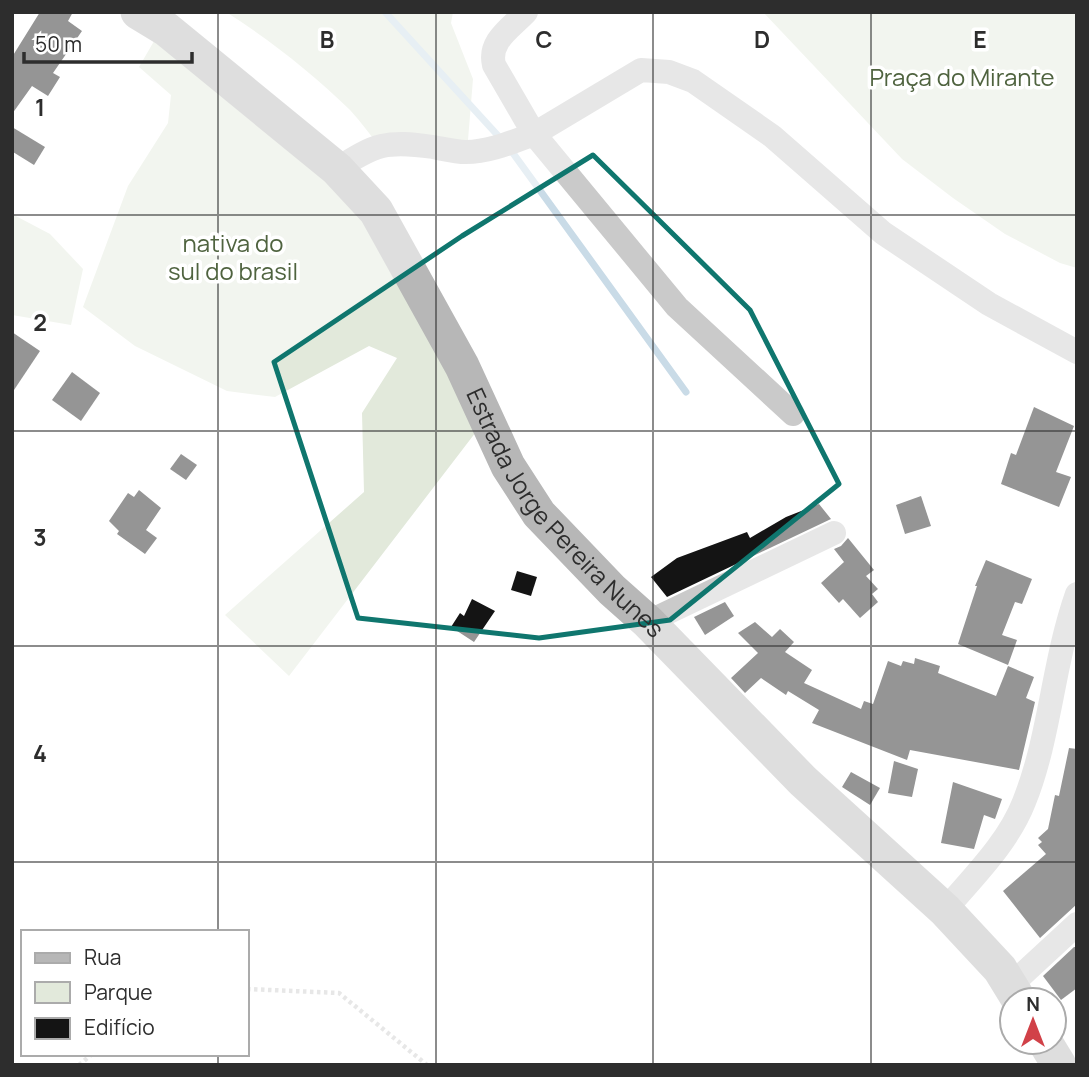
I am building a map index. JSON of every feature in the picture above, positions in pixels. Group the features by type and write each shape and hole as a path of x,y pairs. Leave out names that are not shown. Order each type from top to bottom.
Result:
{"street":[{"name":"Estrada Jorge Pereira Nunes","path":"138,12 166,29 337,169 376,211 462,366 508,466 539,514 803,781 945,910 1000,969 1011,986"},
{"path":"526,12 493,46 492,56 494,65 534,134 677,307 793,414"},
{"path":"337,169 363,152 383,144 404,142 465,152 491,149 534,134 641,71 669,72 693,81 772,136 883,233 989,303 1077,352"},
{"path":"648,622 834,533"},
{"path":"945,910 1004,839 1024,804 1035,768 1065,629 1077,594"},
{"path":"1021,986 1077,924"}],"path":[{"path":"248,989 340,993 427,1065"}],"highlighted area":[{"path":"593,155 750,310 839,484 670,620 539,638 358,618 274,362 462,236"}],"green space":[{"path":"226,12 453,12 451,23 473,79 468,140 381,148 350,110 321,83"},
{"name":"Praça do Mirante","path":"763,12 1077,12 1077,268 1060,263 1005,234 902,159"},
{"name":"nativa do sul do brasil","path":"157,36 351,198 479,428 289,676 225,615 364,492 362,413 397,358 369,346 275,397 227,391 135,346 83,307 128,186 168,123 171,95 139,67"},
{"path":"12,214 50,234 83,269 71,325 12,315"}],"building":[{"path":"40,12 73,12 68,21 82,31 53,73 60,77 48,96 32,86 12,114 12,57"},
{"path":"12,127 45,147 34,165 13,152"},
{"path":"12,332 40,351 12,393"},
{"path":"72,372 100,393 81,421 52,400"},
{"path":"1034,407 1074,426 1056,472 1071,477 1059,507 1001,484 1011,453 1016,455"},
{"path":"181,454 197,465 186,480 170,469"},
{"path":"139,490 161,508 146,530 157,538 145,554 117,534 119,531 109,521 128,493 134,497"},
{"path":"921,496 931,526 905,534 896,505"},
{"path":"819,504 831,519 667,597 651,577 677,558 747,532 750,538 786,517"},
{"path":"848,538 874,570 866,576 878,589 872,594 878,602 860,618 843,599 839,603 821,583 844,562 834,549"},
{"path":"986,560 1032,579 1022,604 1015,602 1002,635 1017,640 1008,665 958,644 975,586"},
{"path":"517,571 537,577 531,596 511,590"},
{"path":"472,599 495,611 474,642 451,627 460,613 464,616"},
{"path":"725,602 734,616 705,635 694,617"},
{"path":"755,622 772,637 780,629 794,642 785,652 812,670 804,683 861,709 864,701 873,704 888,661 901,666 903,661 914,664 915,658 940,666 938,673 996,696 1008,666 1034,677 1026,698 1035,702 1019,770 910,750 907,760 812,723 819,710 788,691 786,695 761,678 745,693 731,678 758,653 738,633"},
{"path":"1069,748 1077,749 1077,904 1040,938 1003,891 1046,854 1038,845 1042,842 1038,838 1048,829 1055,795 1059,796"},
{"path":"894,761 918,769 912,797 888,793"},
{"path":"851,772 880,788 870,805 842,787"},
{"path":"953,782 1002,799 995,819 984,815 974,849 941,843"},
{"path":"1077,947 1077,988 1068,995 1068,986 1050,986 1043,976"}],"waterway":[{"path":"385,12 502,140"},
{"path":"510,149 686,392"}]}
